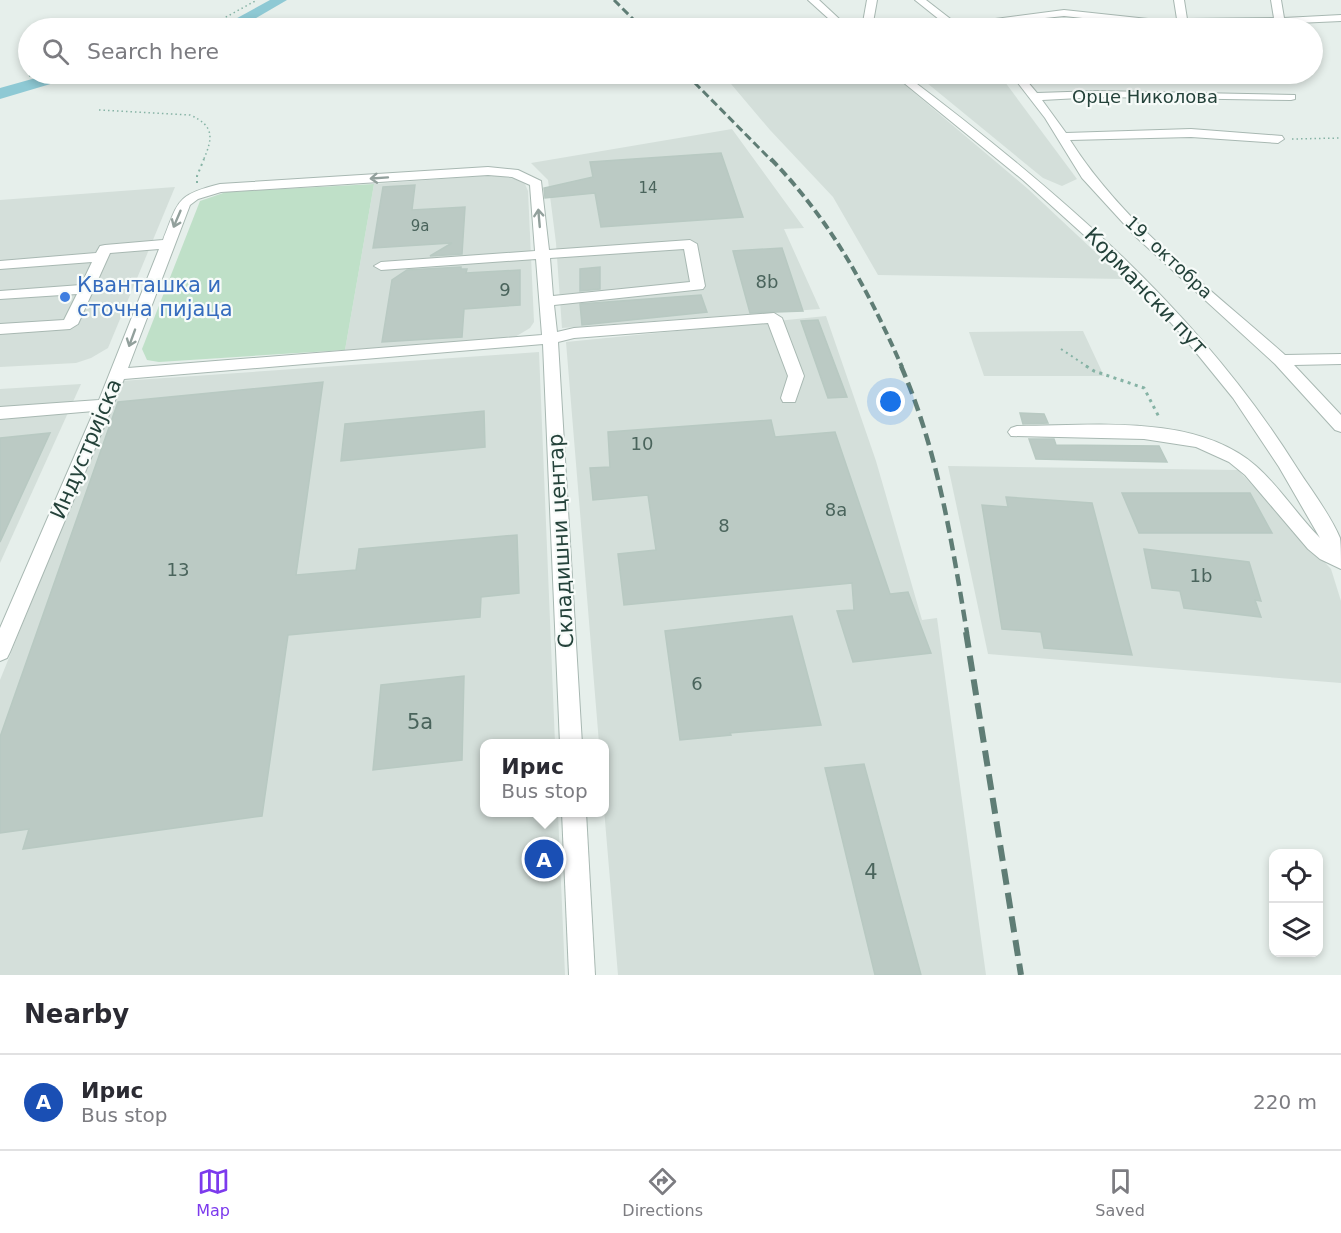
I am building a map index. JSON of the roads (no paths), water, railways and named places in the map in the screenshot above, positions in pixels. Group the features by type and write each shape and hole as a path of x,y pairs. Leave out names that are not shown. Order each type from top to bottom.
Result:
{"street":[{"path":"813,0 833,18"},
{"path":"869,18 872,0"},
{"path":"920,0 942,18"},
{"path":"1061,0 1064,13"},
{"path":"1179,0 1181,18"},
{"path":"1276,0 1279,18"},
{"path":"1028,18 1064,13 1111,18"},
{"path":"1323,19 1341,18"},
{"name":"Кормански пут","path":"911,84 957,118 1090,231 1191,335 1224,374 1258,422 1341,556"},
{"name":"19. октобра","path":"1024,84 1050,117 1086,175 1140,234 1281,360 1341,426"},
{"name":"Орце Николова","path":"1034,97 1098,94 1291,97"},
{"path":"1061,137 1191,134 1278,139"},
{"name":"Складишни центар","path":"206,190 488,171 514,172 536,184 550,339 571,739"},
{"name":"Индустријска","path":"0,652 118,374 184,203 206,190"},
{"path":"0,329 70,324 105,249 167,244"},
{"path":"381,266 690,244 698,286 546,301"},
{"path":"0,265 101,257"},
{"path":"0,295 86,289"},
{"path":"118,374 550,339 574,333 774,318 796,376 789,398"},
{"path":"1281,360 1341,359"},
{"path":"0,413 105,405"},
{"path":"1017,432 1160,433 1206,443 1235,458 1252,472 1292,520 1326,554 1341,562"},
{"path":"574,817 582,975"}],"water":[{"path":"270,0 287,0 256,18 237,18"},
{"path":"18,83 50,84 0,99 0,88"}],"railway":[{"path":"614,0 632,18"},
{"path":"696,84 772,161"},
{"path":"771,159 812,207 846,257 902,367"},
{"path":"901,366 914,398 934,464 949,531 967,633"},
{"path":"966,632 1021,975"}],"place":[{"name":"Кванташка и сточна пијаца","path":"65,297"},
{"name":"Ирис","path":"544,859"}]}
